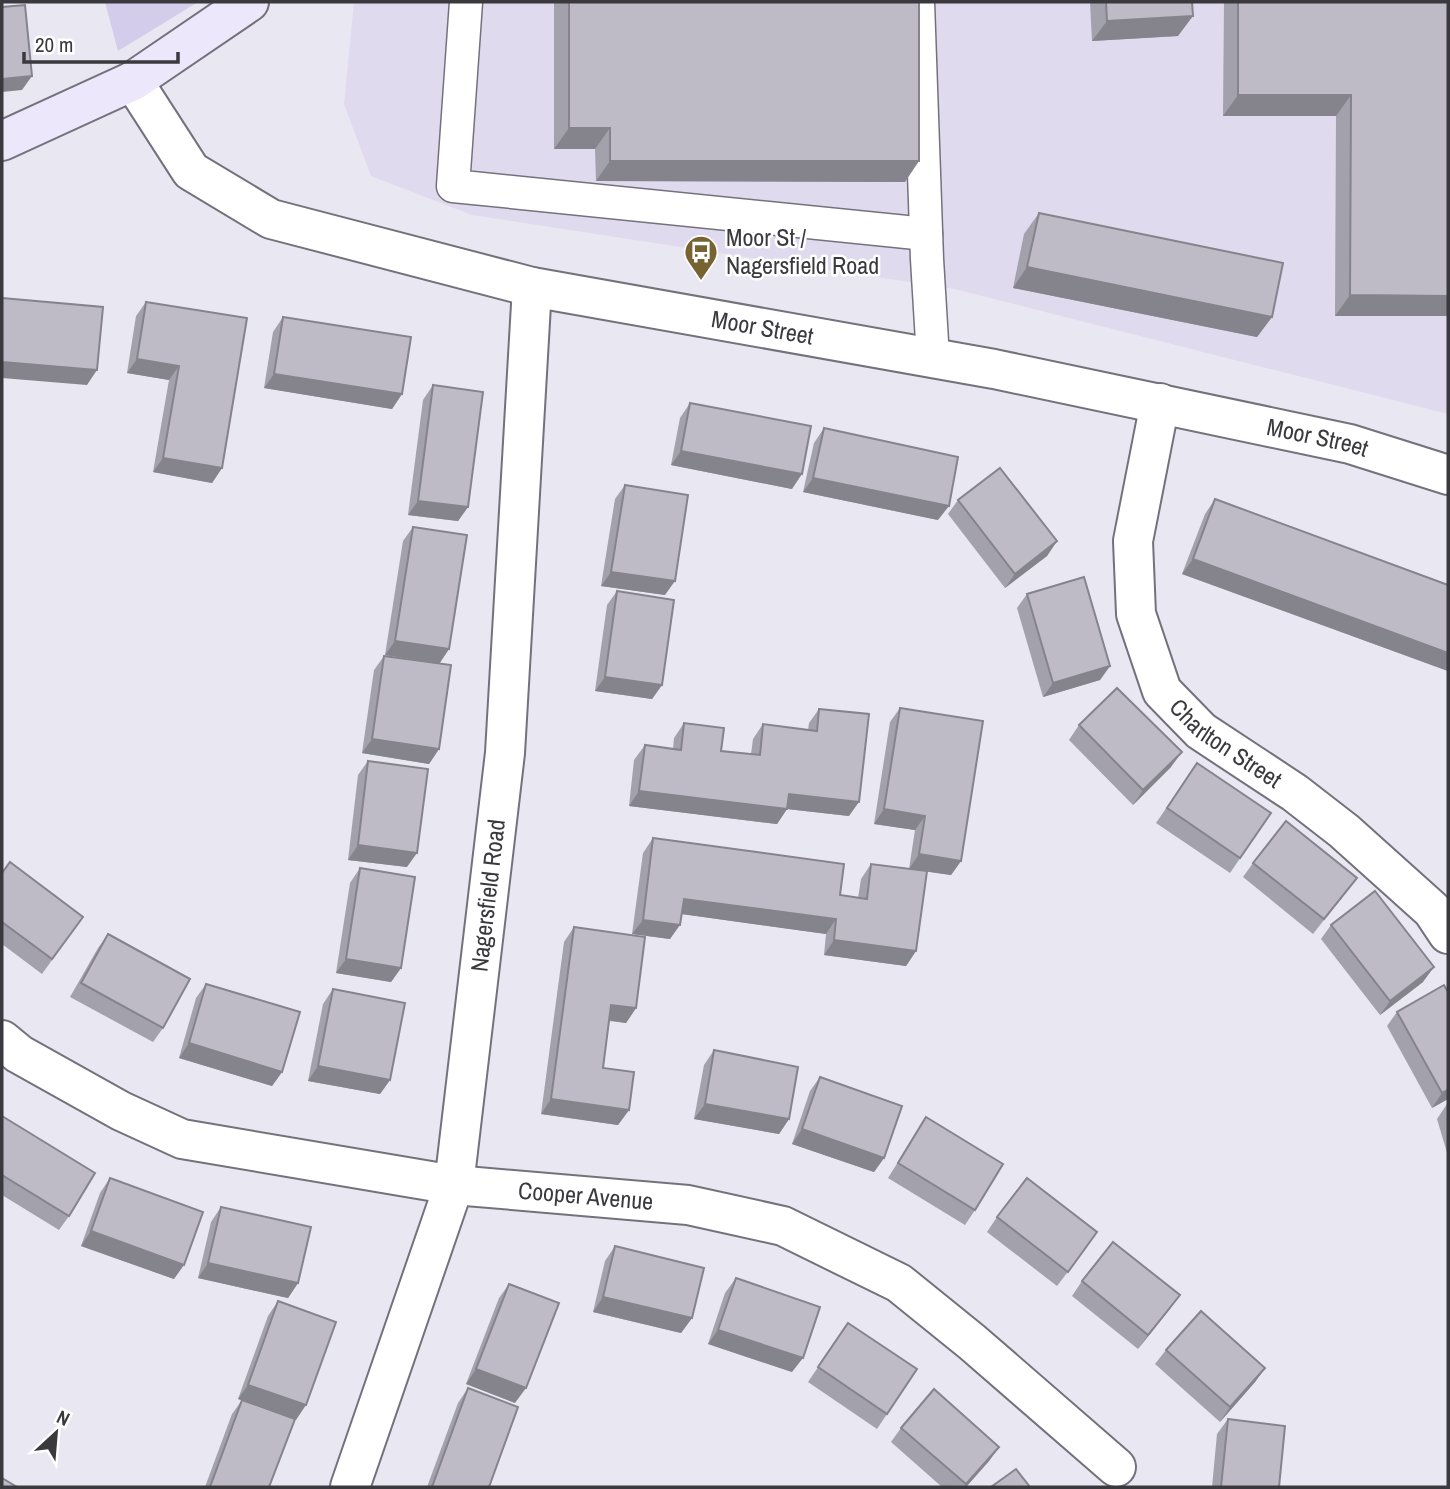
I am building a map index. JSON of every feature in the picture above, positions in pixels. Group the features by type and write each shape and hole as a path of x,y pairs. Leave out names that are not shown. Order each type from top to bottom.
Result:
{"main road":[{"path":"2,141 134,81 249,2"}],"street":[{"name":"Moor Street","path":"134,81 191,171 271,219 531,287 994,369 1160,403 1350,444 1448,475"},
{"name":"Nagersfield Road","path":"350,1487 454,1185 505,753 531,287"},
{"name":"Charlton Street","path":"1160,403 1133,541 1136,614 1161,691 1201,731 1295,793 1344,831 1432,910 1448,934"},
{"name":"Cooper Avenue","path":"2,1040 19,1054 121,1111 182,1139 454,1185 688,1205 783,1226 899,1283 972,1342 1116,1467"}],"lane":[{"path":"466,2 453,186 926,234"},
{"path":"918,2 933,358"}],"shaded area":[{"path":"105,2 198,2 118,51"},
{"path":"354,2 1448,2 1448,414 955,289 472,215 371,176 344,104"}],"building":[{"path":"569,2 919,2 919,161 610,161 610,128 569,128"},
{"path":"1106,2 1192,2 1193,16 1107,21"},
{"path":"1238,2 1448,2 1448,296 1350,295 1351,95 1238,95"},
{"path":"25,5 32,76 2,79 2,7"},
{"path":"1039,213 1283,263 1272,317 1027,267"},
{"path":"2,298 103,307 97,370 2,362"},
{"path":"146,302 247,318 222,468 163,458 179,366 137,359"},
{"path":"283,317 411,337 402,394 274,374"},
{"path":"433,385 483,392 468,507 418,501"},
{"path":"690,403 811,426 802,474 681,451"},
{"path":"824,428 958,457 949,506 813,478"},
{"path":"1000,468 1057,541 1015,574 958,500"},
{"path":"625,485 688,495 675,581 611,572"},
{"path":"1215,499 1448,585 1448,653 1193,559"},
{"path":"413,527 467,535 449,649 395,641"},
{"path":"1084,577 1110,666 1053,683 1027,594"},
{"path":"617,591 674,600 662,685 605,677"},
{"path":"384,656 451,665 439,749 372,739"},
{"path":"1117,688 1182,752 1143,790 1079,725"},
{"path":"900,708 983,721 961,861 919,854 925,816 884,809"},
{"path":"819,709 869,714 859,802 789,794 787,809 639,791 645,745 681,750 684,723 724,728 721,751 760,755 763,724 817,731"},
{"path":"368,761 428,769 417,853 358,845"},
{"path":"1197,763 1271,813 1240,858 1167,808"},
{"path":"1286,821 1357,878 1324,919 1253,863"},
{"path":"653,838 844,864 840,895 867,899 871,864 927,871 916,951 834,940 836,919 684,899 680,925 643,920"},
{"path":"10,862 83,917 52,959 2,922 2,873"},
{"path":"360,868 415,877 401,968 346,959"},
{"path":"1375,891 1434,967 1390,1001 1331,925"},
{"path":"574,927 645,937 636,1008 611,1005 603,1068 634,1072 629,1110 551,1099"},
{"path":"108,934 190,979 163,1028 81,983"},
{"path":"206,984 300,1012 282,1072 189,1043"},
{"path":"1444,985 1448,992 1448,1090 1442,1093 1397,1012"},
{"path":"333,989 405,1003 390,1080 318,1066"},
{"path":"714,1050 798,1067 789,1119 705,1104"},
{"path":"820,1077 902,1106 884,1158 802,1129"},
{"path":"2,1116 95,1173 69,1216 2,1175"},
{"path":"926,1117 1003,1164 975,1210 898,1163"},
{"path":"110,1178 203,1212 184,1265 91,1231"},
{"path":"1027,1178 1097,1232 1068,1272 997,1217"},
{"path":"221,1207 311,1227 298,1283 208,1263"},
{"path":"1113,1242 1180,1295 1148,1335 1082,1281"},
{"path":"615,1246 704,1268 692,1318 603,1297"},
{"path":"736,1278 820,1307 803,1358 718,1330"},
{"path":"509,1284 559,1303 526,1388 476,1369"},
{"path":"278,1301 336,1322 306,1405 248,1385"},
{"path":"1201,1311 1265,1368 1230,1407 1166,1350"},
{"path":"848,1323 917,1369 887,1414 818,1367"},
{"path":"468,1388 518,1407 489,1487 432,1487"},
{"path":"934,1389 999,1447 966,1484 901,1428"},
{"path":"242,1400 295,1419 269,1487 210,1487"},
{"path":"1228,1419 1285,1426 1279,1487 1221,1487"},
{"path":"1016,1469 1030,1487 991,1487"},
{"path":"2,1478 17,1487 2,1487"}],"place":[{"name":"Moor St / Nagersfield Road","path":"701,282"}]}
